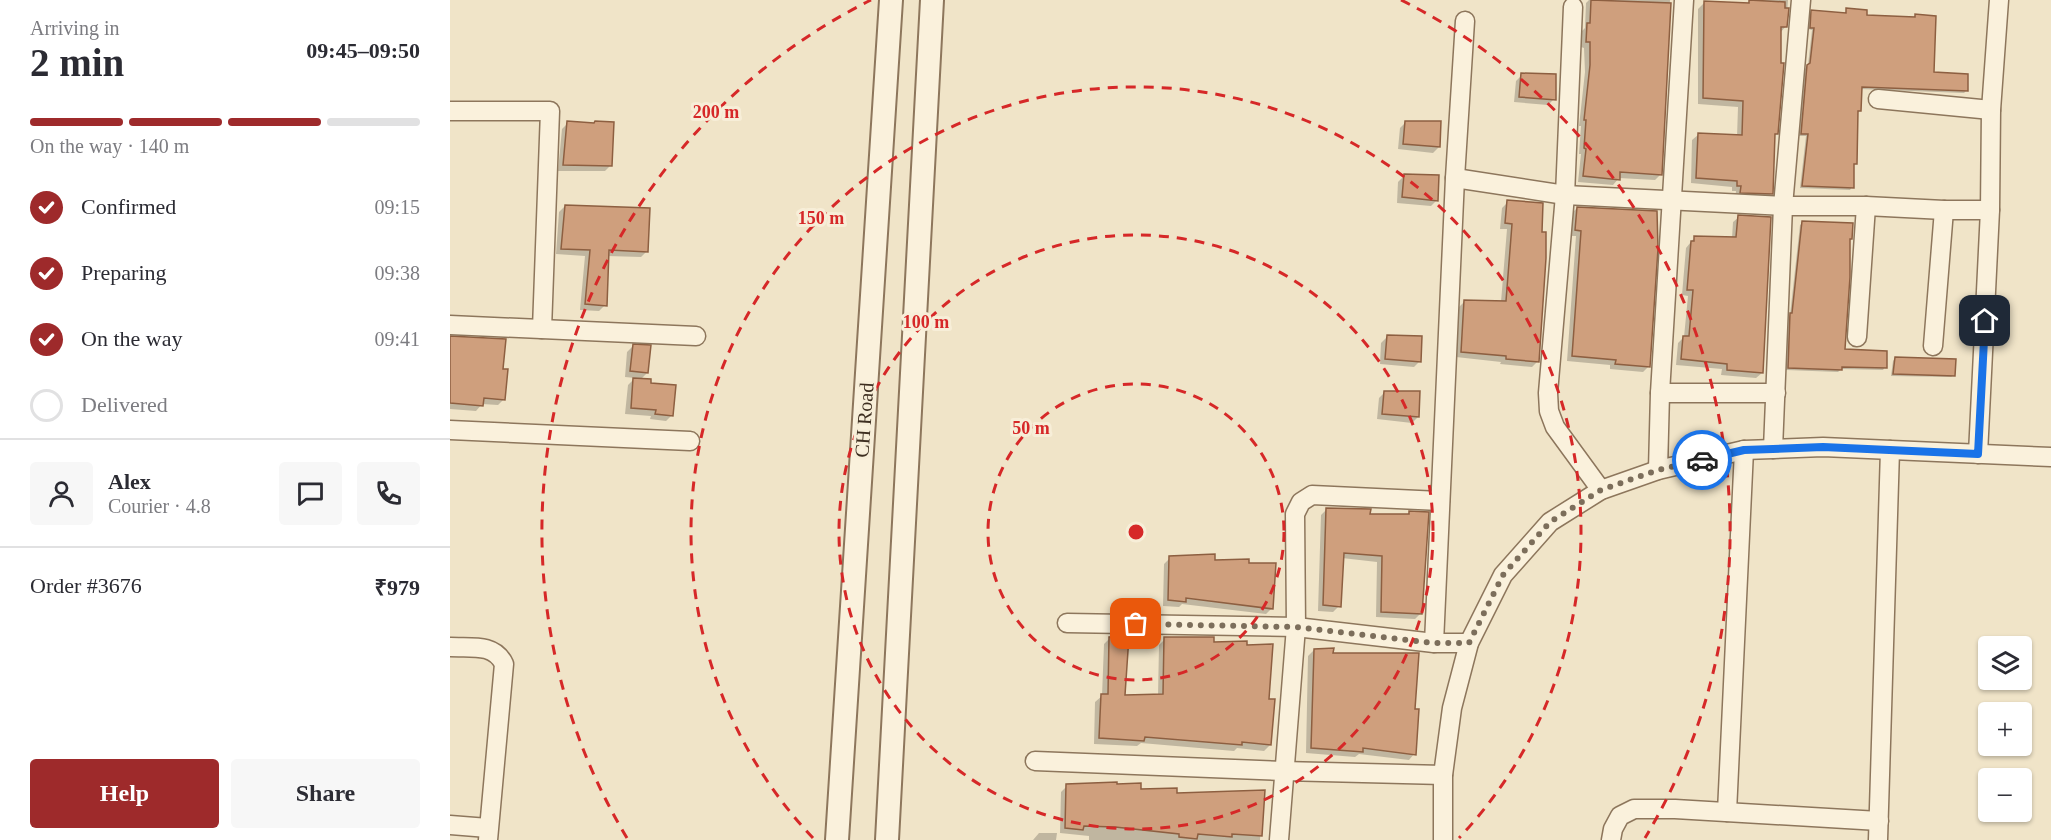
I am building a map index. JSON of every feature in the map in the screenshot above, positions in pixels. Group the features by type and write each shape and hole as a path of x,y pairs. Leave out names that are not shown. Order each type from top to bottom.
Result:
{"street":[{"name":"CH Road","path":"837,840 891,0"},
{"path":"887,840 932,0"},
{"path":"1658,470 1660,393 1684,0"},
{"path":"1773,449 1783,206 1801,0"},
{"path":"1978,454 1990,210 1991,110 1999,0"},
{"path":"1573,7 1565,195 1548,393 1549,411 1555,427 1601,490"},
{"path":"1434,643 1455,178 1465,21"},
{"path":"1878,99 1991,110"},
{"path":"450,111 550,111 542,329"},
{"path":"1455,178 1565,195 1783,206 1990,210"},
{"path":"1857,337 1866,206"},
{"path":"1933,346 1944,210"},
{"path":"450,325 696,336"},
{"path":"1660,393 1776,393"},
{"path":"450,430 690,441"},
{"path":"1443,840 1443,775 1452,708 1469,643 1503,575 1550,522 1601,490 1658,470 1744,450 1823,447 2051,457"},
{"path":"1727,812 1744,450"},
{"path":"1878,840 1890,450"},
{"path":"1279,840 1296,627 1295,513 1301,502 1312,495 1440,501"},
{"path":"1067,623 1296,627 1434,643 1469,643"},
{"path":"450,647 492,649 500,655 504,664 488,834 450,825"},
{"path":"1035,761 1443,775"},
{"path":"1611,840 1613,829 1620,816 1634,809 1879,820"}],"building":[{"path":"1591,0 1671,3 1662,175 1620,172 1620,180 1583,176 1586,149 1584,148 1586,120 1584,120 1590,65 1590,42 1586,42"},
{"path":"1749,0 1785,2 1785,8 1789,8 1787,27 1781,27 1781,63 1784,63 1778,134 1775,134 1773,194 1740,193 1741,186 1737,186 1737,181 1696,178 1698,133 1742,135 1743,101 1703,98 1704,1 1749,3"},
{"path":"1846,8 1867,10 1867,15 1936,16 1934,72 1968,74 1968,91 1862,87 1861,111 1858,111 1854,188 1802,186 1808,134 1801,134 1807,65 1810,63 1814,28 1810,28 1811,10 1846,13"},
{"path":"1521,73 1556,74 1556,100 1519,97"},
{"path":"567,121 614,122 612,166 563,165"},
{"path":"1405,121 1441,121 1440,147 1403,144"},
{"path":"1404,174 1439,175 1438,201 1402,197"},
{"path":"1507,200 1543,203 1542,232 1546,232 1546,258 1539,362 1461,352 1464,300 1506,301 1512,224 1505,223"},
{"path":"565,205 650,208 648,252 609,250 607,306 585,304 590,250 561,249"},
{"path":"1577,207 1657,211 1658,249 1650,367 1615,364 1616,360 1572,356 1581,231 1575,230"},
{"path":"1738,215 1771,217 1763,373 1727,370 1727,364 1681,359 1683,336 1689,336 1693,290 1687,290 1691,241 1694,241 1694,236 1736,237"},
{"path":"1802,221 1853,223 1852,239 1850,239 1845,349 1887,351 1887,368 1842,367 1842,370 1788,368 1790,313 1792,313"},
{"path":"1387,335 1422,336 1421,362 1385,359"},
{"path":"450,336 506,339 503,369 508,369 505,400 484,398 483,406 450,403"},
{"path":"633,344 651,345 648,373 630,371"},
{"path":"1895,357 1956,359 1955,376 1893,374"},
{"path":"633,378 651,379 651,383 676,385 673,416 655,414 656,410 631,408"},
{"path":"1384,391 1420,391 1419,417 1382,414"},
{"path":"1326,508 1371,509 1370,514 1429,512 1422,614 1381,612 1382,556 1344,553 1341,607 1323,605"},
{"path":"1215,554 1215,560 1249,559 1249,563 1276,563 1273,609 1186,598 1186,602 1168,600 1169,556"},
{"path":"1129,636 1125,695 1163,694 1164,637 1214,637 1214,642 1247,641 1247,645 1273,644 1269,699 1275,699 1271,745 1242,742 1242,745 1145,737 1144,741 1099,738 1101,694 1108,694 1109,637"},
{"path":"1334,648 1333,653 1419,653 1415,709 1419,709 1416,755 1363,748 1363,752 1311,748 1314,649"},
{"path":"1117,782 1117,784 1141,783 1141,789 1177,788 1177,793 1265,790 1262,836 1232,834 1232,837 1198,834 1197,839 1179,837 1179,834 1115,827 1084,826 1083,830 1065,828 1066,784"}],"way so far":[{"path":"1136,624 1296,627 1434,643 1469,643 1503,575 1550,522 1601,490 1658,470 1702,460"}],"route":[{"path":"1702,460 1744,450 1823,447 1978,454 1985,321"}]}
